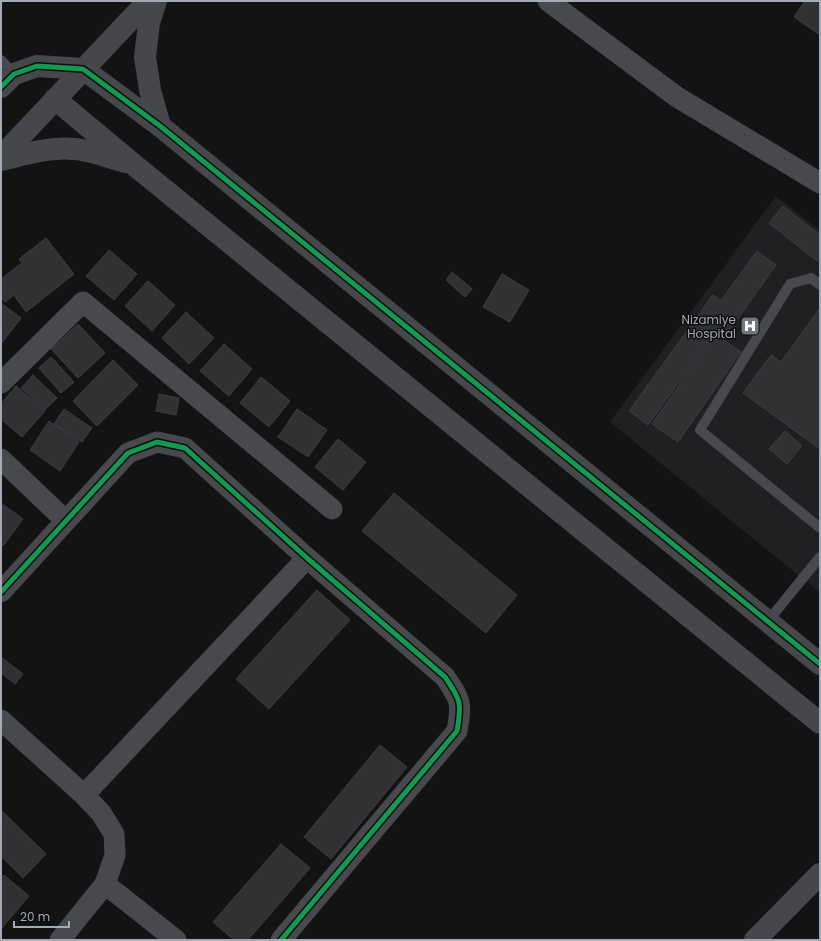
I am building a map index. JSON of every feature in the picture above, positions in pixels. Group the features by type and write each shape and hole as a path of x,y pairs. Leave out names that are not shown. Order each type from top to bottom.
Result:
{"street":[{"path":"1,158 148,1"},
{"path":"156,1 149,23 145,57 150,90 160,126"},
{"path":"548,1 678,97 820,183"},
{"path":"5,74 38,66 83,69 160,126 820,664"},
{"path":"56,99 133,164 820,723"},
{"path":"1,158 73,148 133,164"},
{"path":"1,382 82,302 332,509"},
{"path":"1,592 128,453 157,442 185,448 307,558 445,677 456,693 461,709 457,731 281,940"},
{"path":"1,459 66,520"},
{"path":"84,795 307,558"},
{"path":"802,708 820,739"},
{"path":"1,720 102,813 114,834 115,855 105,884 60,940"},
{"path":"755,940 820,874"},
{"path":"105,884 176,940"}],"lane":[{"path":"820,285 811,278 790,284 700,430 820,528"},
{"path":"768,621 820,557"}],"shaded area":[{"name":"Nizamiye Hospital","path":"776,196 820,231 820,593 610,422"}],"building":[{"path":"805,1 820,2 820,35 794,17"},
{"path":"783,206 820,235 820,257 817,261 769,223"},
{"path":"46,238 74,274 26,312 14,295 5,302 1,297 1,279 22,263 19,259"},
{"path":"109,250 137,274 114,300 86,276"},
{"path":"757,251 776,265 724,338 715,332 648,425 629,411 713,295 721,301"},
{"path":"452,272 472,289 465,297 446,280"},
{"path":"502,274 529,290 510,322 483,307"},
{"path":"148,281 175,305 152,331 125,306"},
{"path":"1,303 21,318 1,344"},
{"path":"820,308 820,449 743,393 771,355 781,362"},
{"path":"186,312 214,338 189,364 162,338"},
{"path":"78,324 105,353 78,378 51,349"},
{"path":"715,334 741,352 678,442 652,424"},
{"path":"224,344 252,369 229,396 200,371"},
{"path":"51,357 74,382 61,393 39,368"},
{"path":"113,360 138,385 97,426 73,401"},
{"path":"33,375 57,398 45,410 21,388"},
{"path":"261,377 290,401 269,427 240,403"},
{"path":"16,386 45,411 22,437 1,419 1,404"},
{"path":"159,394 179,398 176,415 156,411"},
{"path":"64,409 92,428 82,442 54,424"},
{"path":"297,409 327,430 308,457 278,437"},
{"path":"49,421 79,442 60,471 30,450"},
{"path":"785,431 802,446 787,464 769,449"},
{"path":"338,439 366,462 343,490 315,467"},
{"path":"394,493 517,595 486,633 362,531"},
{"path":"1,503 23,519 3,546 1,544"},
{"path":"317,590 350,620 269,709 236,679"},
{"path":"2,658 23,674 15,684 1,673"},
{"path":"380,745 407,767 331,859 304,837"},
{"path":"1,810 46,854 23,878 1,856"},
{"path":"281,844 310,868 248,940 234,940 213,922"},
{"path":"4,875 29,896 1,929 1,879"}],"cycle path":[{"path":"1,87 14,74 37,66 83,69 160,126 820,664"},
{"path":"1,592 128,453 157,442 185,448 307,558 445,677 459,702 460,708 457,731 281,940"}],"place":[{"name":"Nizamiye Hospital","path":"750,326"}]}
